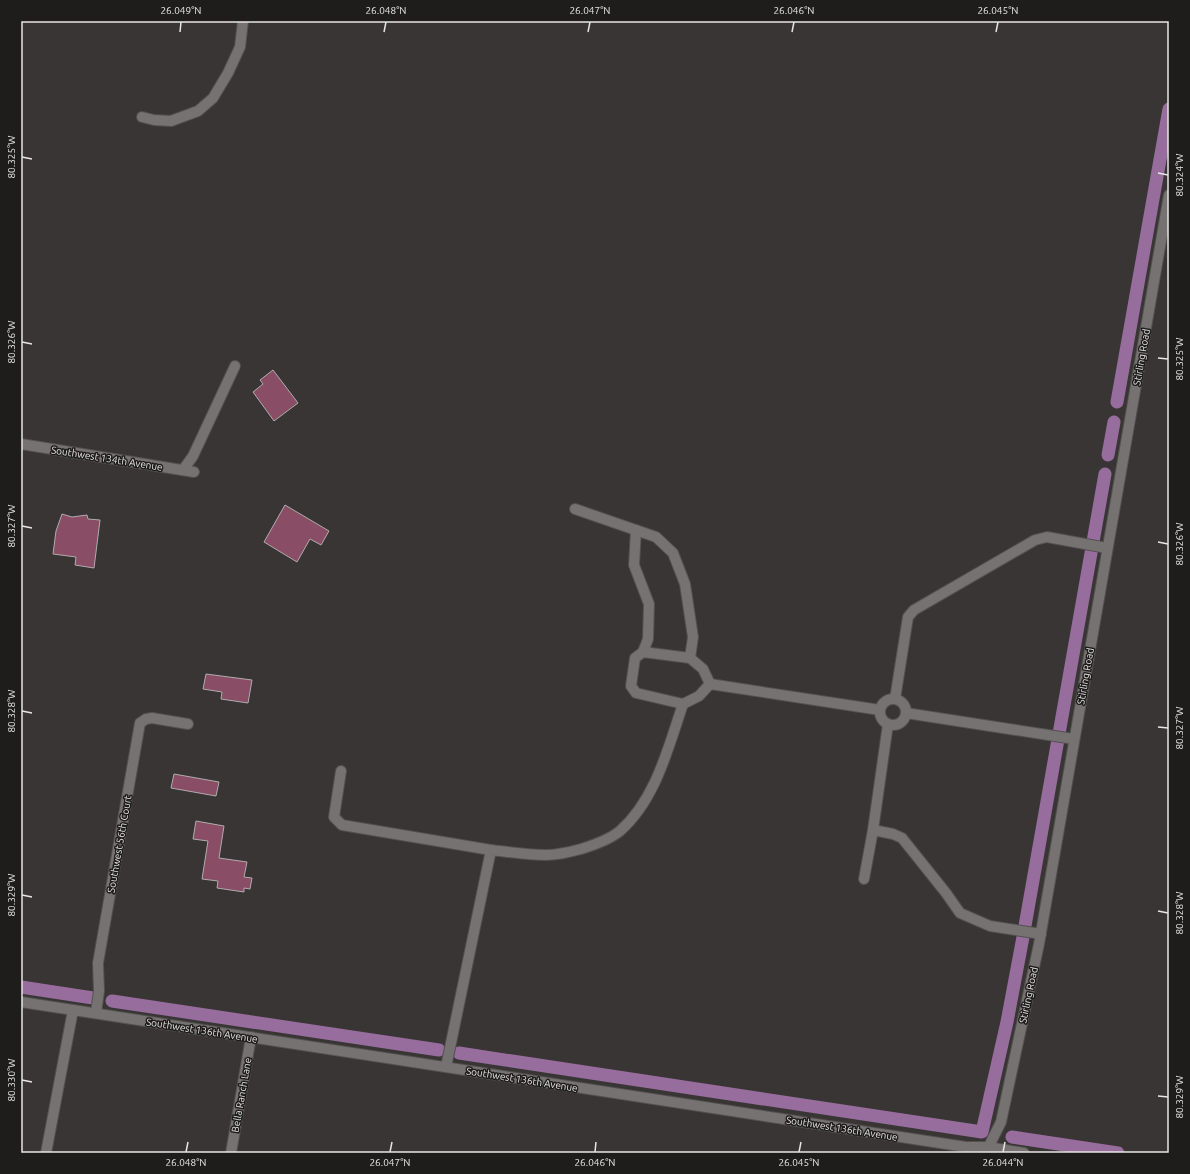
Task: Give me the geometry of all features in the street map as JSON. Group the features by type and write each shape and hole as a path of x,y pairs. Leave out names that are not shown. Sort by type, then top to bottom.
{"street":[{"path":"142,117 154,120 171,121 198,111 213,98 228,73 240,47 243,21"},
{"name":"Stirling Road","path":"987,1150 1001,1122 1041,934 1169,195"},
{"path":"183,470 193,456 235,366"},
{"name":"Southwest 134th Avenue","path":"21,444 194,472"},
{"path":"575,509 656,537 673,553 685,584 693,637 690,658"},
{"path":"636,530 634,565 649,604 648,639 643,652 635,658 631,686 636,693 683,704 699,696 710,684"},
{"path":"895,699 908,617 914,610 1036,540 1047,537 1107,548"},
{"path":"643,652 690,658 704,668 710,684"},
{"path":"710,684 880,710"},
{"path":"895,699 903,703 906,713 904,719 897,725 888,724 882,718 880,710 881,706 887,700 895,699"},
{"path":"341,771 334,817 342,825 491,850 546,855 567,853 597,844 619,832 637,812 651,790 683,704"},
{"path":"906,713 1074,739"},
{"name":"Southwest 56th Court","path":"96,1013 99,991 98,963 140,723 146,719 152,718 188,724"},
{"path":"864,879 873,830 888,724"},
{"path":"873,830 893,834 902,838 960,913 990,926 1041,934"},
{"path":"446,1067 491,850"},
{"name":"Southwest 136th Avenue","path":"21,1002 966,1147 1024,1153"},
{"path":"46,1153 73,1010"},
{"name":"Bella Ranch Lane","path":"231,1153 251,1037"}],"building":[{"path":"273,370 298,403 274,421 253,392 263,384 260,380"},
{"path":"285,505 329,531 321,545 310,539 297,562 264,542"},
{"path":"62,514 72,517 87,515 88,519 100,520 94,568 75,565 76,557 53,554 56,531"},
{"path":"206,674 252,680 248,703 221,699 222,692 203,689"},
{"path":"174,774 219,782 216,796 171,788"},
{"path":"196,821 224,826 219,858 247,862 244,877 252,878 250,889 244,888 244,892 217,888 218,881 202,879 208,841 193,839"}],"waterway":[{"path":"1117,402 1169,109"},
{"path":"1108,455 1114,422"},
{"path":"459,1053 982,1132 1007,1022 1023,937 1105,474"},
{"path":"21,987 93,998"},
{"path":"112,1001 439,1050"},
{"path":"1012,1137 1118,1153"}]}
